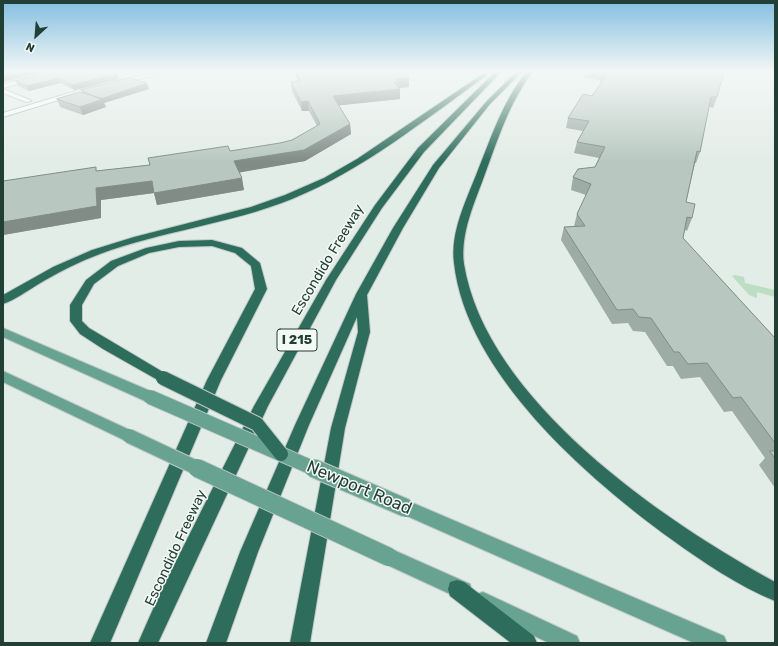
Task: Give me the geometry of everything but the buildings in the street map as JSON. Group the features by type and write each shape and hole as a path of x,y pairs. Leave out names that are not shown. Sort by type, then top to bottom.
{"highway":[{"path":"3,300 57,269 96,252 138,239 254,209 288,197 327,180 360,161 446,101"},
{"name":"Escondido Freeway","path":"148,643 260,406 331,280 378,207 416,156 468,101"},
{"name":"I 215","path":"216,643 249,552 302,425 362,294 398,228 436,166 490,101"},
{"path":"510,101 500,122 461,229 459,263 467,301 486,342 522,394 550,426 584,458 636,502 690,543 775,592"},
{"path":"100,643 214,380 261,289 261,278 258,269 244,254 225,246 206,243 182,243 154,248 130,256 106,269 90,281 82,292 75,308 75,321 78,326 95,339 163,378 257,424 281,454"},
{"path":"300,643 338,428 364,332 362,294"},
{"path":"457,589 527,643"}],"main road":[{"path":"10,101 17,104"},
{"path":"22,101 27,104"},
{"path":"3,113 36,101"},
{"path":"3,108 17,104 27,104"},
{"name":"Newport Road","path":"3,332 717,643"},
{"path":"3,376 570,643"}],"green space":[{"path":"735,275 744,277 745,283 775,290 775,297 757,292 757,298 749,295 732,276"}]}
